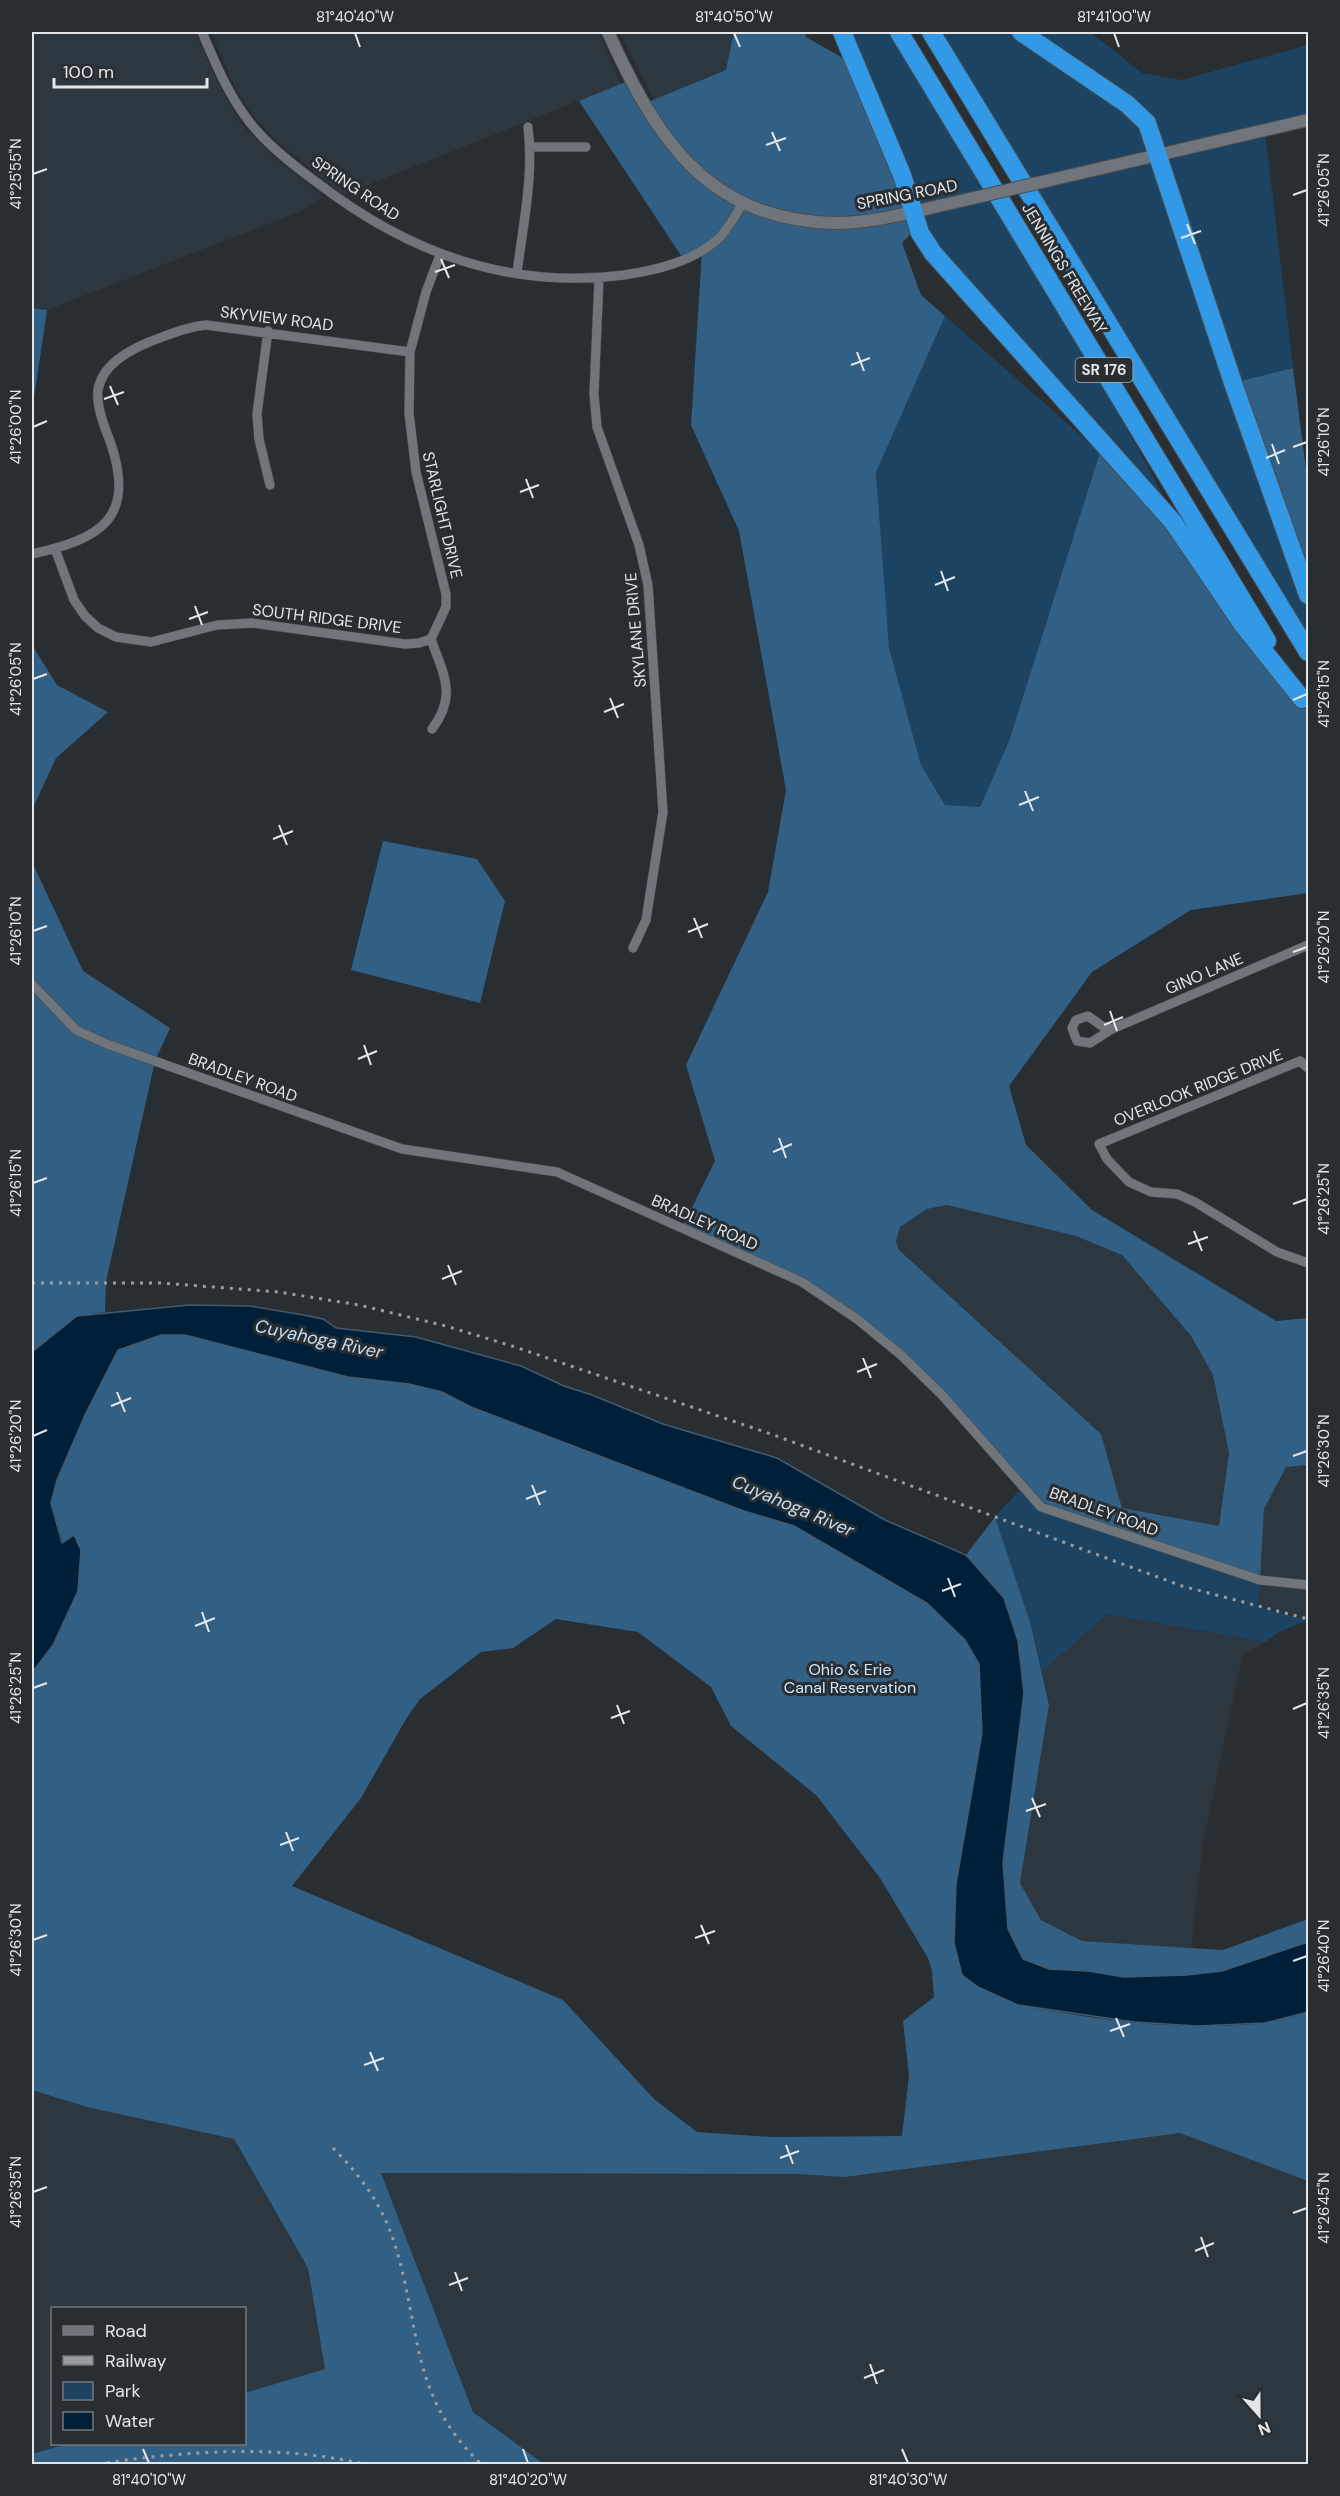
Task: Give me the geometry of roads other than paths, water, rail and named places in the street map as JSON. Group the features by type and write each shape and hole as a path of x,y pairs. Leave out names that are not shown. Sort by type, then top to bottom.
{"highway":[{"path":"842,32 902,175 920,233 933,253 1173,522 1243,625 1305,705"},
{"name":"JENNINGS FREEWAY","path":"899,32 1305,705"},
{"name":"JENNINGS FREEWAY","path":"932,32 1308,652"},
{"path":"1021,32 1126,104 1147,123 1233,383 1308,596"}],"street":[{"name":"SPRING ROAD","path":"202,32 239,108 270,144 364,217 440,255 517,273 599,278 638,273 684,260 718,238 743,203 795,218 835,223 865,221 1072,176 1308,120"},
{"path":"608,32 638,97 671,145 706,179 743,203"},
{"path":"517,273 530,178 531,147 528,127"},
{"path":"531,147 586,147"},
{"name":"STARLIGHT DRIVE","path":"431,639 446,607 446,594 416,472 409,413 410,352 426,292 440,255"},
{"name":"SKYLANE DRIVE","path":"599,278 594,394 597,427 639,545 648,585 663,812 646,920 633,948"},
{"name":"SKYVIEW ROAD","path":"32,554 55,549 90,535 103,525 119,498 119,472 102,417 98,392 102,378 114,363 130,350 191,327 222,325 410,352"},
{"path":"268,331 257,414 270,485"},
{"name":"SOUTH RIDGE DRIVE","path":"55,549 74,600 85,616 98,628 116,637 151,642 217,626 252,623 405,644 431,639"},
{"path":"431,639 448,690 447,705 432,729"},
{"name":"GINO LANE","path":"1112,1029 1308,945"},
{"name":"BRADLEY ROAD","path":"32,984 76,1030 107,1044 402,1149 557,1172 802,1282 857,1319 901,1355 972,1427 1041,1507 1260,1580 1308,1585"},
{"name":"OVERLOOK RIDGE DRIVE","path":"1308,1068 1300,1061 1098,1144 1107,1159 1129,1182 1151,1191 1177,1194 1195,1202 1277,1252 1308,1263"}],"water":[{"name":"Cuyahoga River","path":"189,1305 250,1306 298,1314 323,1319 336,1328 416,1337 521,1366 564,1386 663,1424 777,1458 885,1520 966,1555 1004,1598 1018,1641 1024,1693 1003,1863 1008,1929 1023,1959 1049,1969 1088,1971 1124,1977 1187,1975 1222,1971 1308,1942 1308,2012 1265,2023 1197,2026 1134,2022 1018,2005 978,1987 962,1975 954,1943 956,1884 982,1733 979,1664 965,1640 927,1603 794,1526 744,1511 471,1407 442,1392 409,1384 348,1377 185,1335 161,1335 118,1350 85,1415 57,1480 51,1503 62,1543 74,1535 81,1550 78,1591 53,1645 32,1673 32,1352 77,1316"}],"railway":[{"path":"32,1283 161,1283 279,1292 359,1305 446,1326 512,1346 771,1434 1182,1586 1308,1619"},
{"path":"333,2148 352,2168 382,2213 402,2270 428,2384 440,2411 457,2437 481,2464"},
{"path":"98,2464 197,2453 231,2452 298,2454 364,2464"}],"park label":[{"name":"Ohio & Erie Canal Reservation","path":"850,1678"}]}
